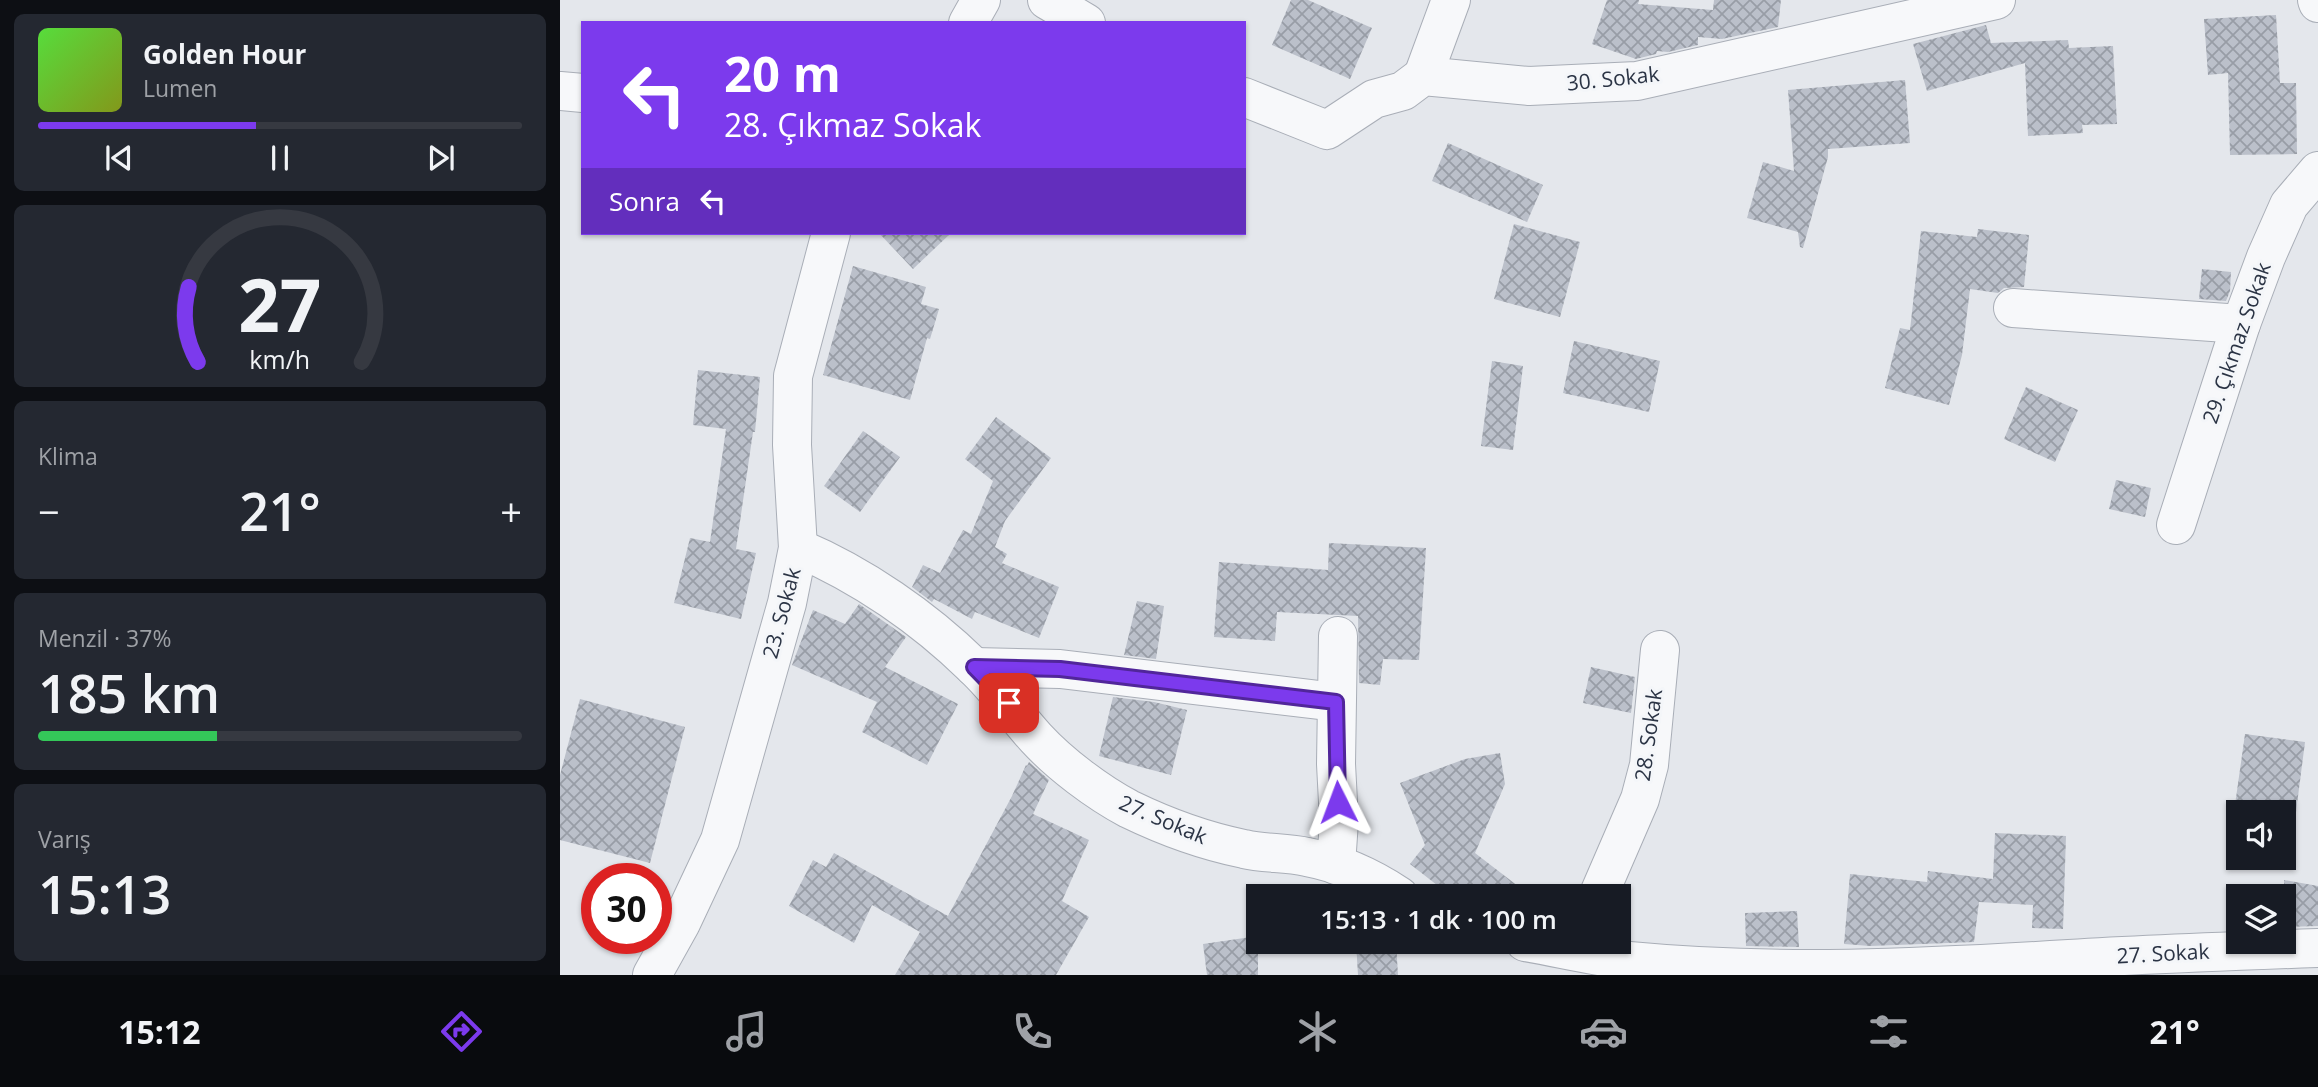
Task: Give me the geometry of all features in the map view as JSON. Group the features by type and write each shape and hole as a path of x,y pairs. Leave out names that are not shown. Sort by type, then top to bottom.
{"street":[{"path":"969,21 981,0"},
{"path":"1047,0 1083,21"},
{"path":"1246,98 1327,130 1374,99 1403,91 1423,76 1451,0"},
{"name":"30. Sokak","path":"1423,76 1529,86 1637,81 1996,0"},
{"path":"560,91 581,93"},
{"name":"29. Çıkmaz Sokak","path":"2176,525 2241,324 2289,205 2318,170"},
{"name":"23. Sokak","path":"652,975 681,923 720,840 787,603 798,548 792,445 793,376 830,235"},
{"path":"2013,308 2241,324"},
{"name":"27. Sokak","path":"798,548 826,560 922,619 1009,703 1037,739 1099,791 1130,809 1184,831 1235,847 1305,856 1336,865 1379,884"},
{"path":"1336,865 1339,821 1336,702 1338,636"},
{"name":"28. Sokak","path":"1603,884 1640,799 1649,765 1660,650"},
{"path":"974,667 1060,669 1336,702"},
{"name":"27. Sokak","path":"1596,954 1630,968 1785,970 1945,968 2165,953 2318,948"}],"building":[{"path":"1291,0 1308,0 1372,28 1350,79 1272,45"},
{"path":"1607,0 1639,0 1638,4 1713,10 1714,0 1781,0 1778,27 1722,39 1698,37 1698,45 1668,52 1657,51 1656,54 1636,59 1592,44"},
{"path":"2276,15 2280,83 2296,83 2297,154 2230,155 2228,73 2208,75 2204,19"},
{"path":"1986,25 1991,43 2068,40 2069,48 2113,46 2117,124 2082,125 2083,133 2028,136 2025,63 1927,91 1913,44"},
{"path":"1905,80 1910,143 1828,149 1803,248 1800,247 1798,232 1747,218 1763,162 1794,171 1788,90"},
{"path":"1448,143 1543,185 1527,222 1432,181"},
{"path":"1514,224 1580,242 1560,317 1494,299"},
{"path":"1978,229 2029,235 2024,287 2004,288 1998,293 1970,289 1962,355 1949,405 1885,388 1900,328 1910,330 1921,231 1977,237"},
{"path":"881,235 949,235 913,269"},
{"path":"853,266 926,287 921,304 939,309 930,339 927,338 910,400 823,375"},
{"path":"2202,269 2231,272 2230,291 2226,301 2199,299"},
{"path":"1574,341 1660,361 1649,412 1563,393"},
{"path":"1492,361 1523,366 1513,450 1481,446"},
{"path":"698,370 760,377 755,432 736,549 756,553 741,619 674,603 690,538 710,542 726,429 693,425"},
{"path":"2026,387 2078,410 2055,462 2004,439"},
{"path":"996,417 1051,458 1005,521 995,547 1007,554 1002,563 1059,587 1039,638 975,612 972,619 934,599 932,602 912,587 923,565 940,573 963,530 971,534 993,481 965,459"},
{"path":"863,431 900,457 860,512 824,486"},
{"path":"2116,480 2151,488 2145,517 2109,509"},
{"path":"1329,543 1426,548 1419,660 1383,659 1380,685 1359,683 1358,616 1277,612 1275,641 1214,637 1219,562 1328,570"},
{"path":"1137,601 1164,606 1156,659 1124,655"},
{"path":"859,604 906,637 885,667 958,704 927,765 862,732 877,702 792,665 813,610 845,624"},
{"path":"1591,667 1635,677 1631,713 1583,703"},
{"path":"1113,697 1154,702 1187,710 1171,775 1099,756"},
{"path":"580,699 685,727 650,863 560,840 560,775"},
{"path":"2245,734 2305,742 2296,812 2296,800 2236,800"},
{"path":"1500,753 1505,784 1475,853 1515,884 1436,884 1410,864 1425,845 1400,783 1465,759"},
{"path":"1029,762 1049,780 1033,814 1089,840 1062,901 1089,917 1056,975 895,975 920,932 872,905 854,943 789,906 813,860 826,867 834,853 948,916"},
{"path":"1995,833 2066,836 2063,929 2032,928 2033,905 1979,902 1974,942 1870,946 1844,944 1850,874 1927,882 1928,871 1993,879"},
{"path":"2284,880 2318,886 2318,926 2296,927 2296,884 2284,884"},
{"path":"1797,911 1799,947 1746,946 1745,913"},
{"path":"1246,938 1246,954 1258,954 1258,975 1207,975 1203,944"},
{"path":"1357,954 1397,954 1398,975 1358,975"}],"route":[{"path":"1009,703 974,667 1060,669 1336,702 1338,802"}]}
